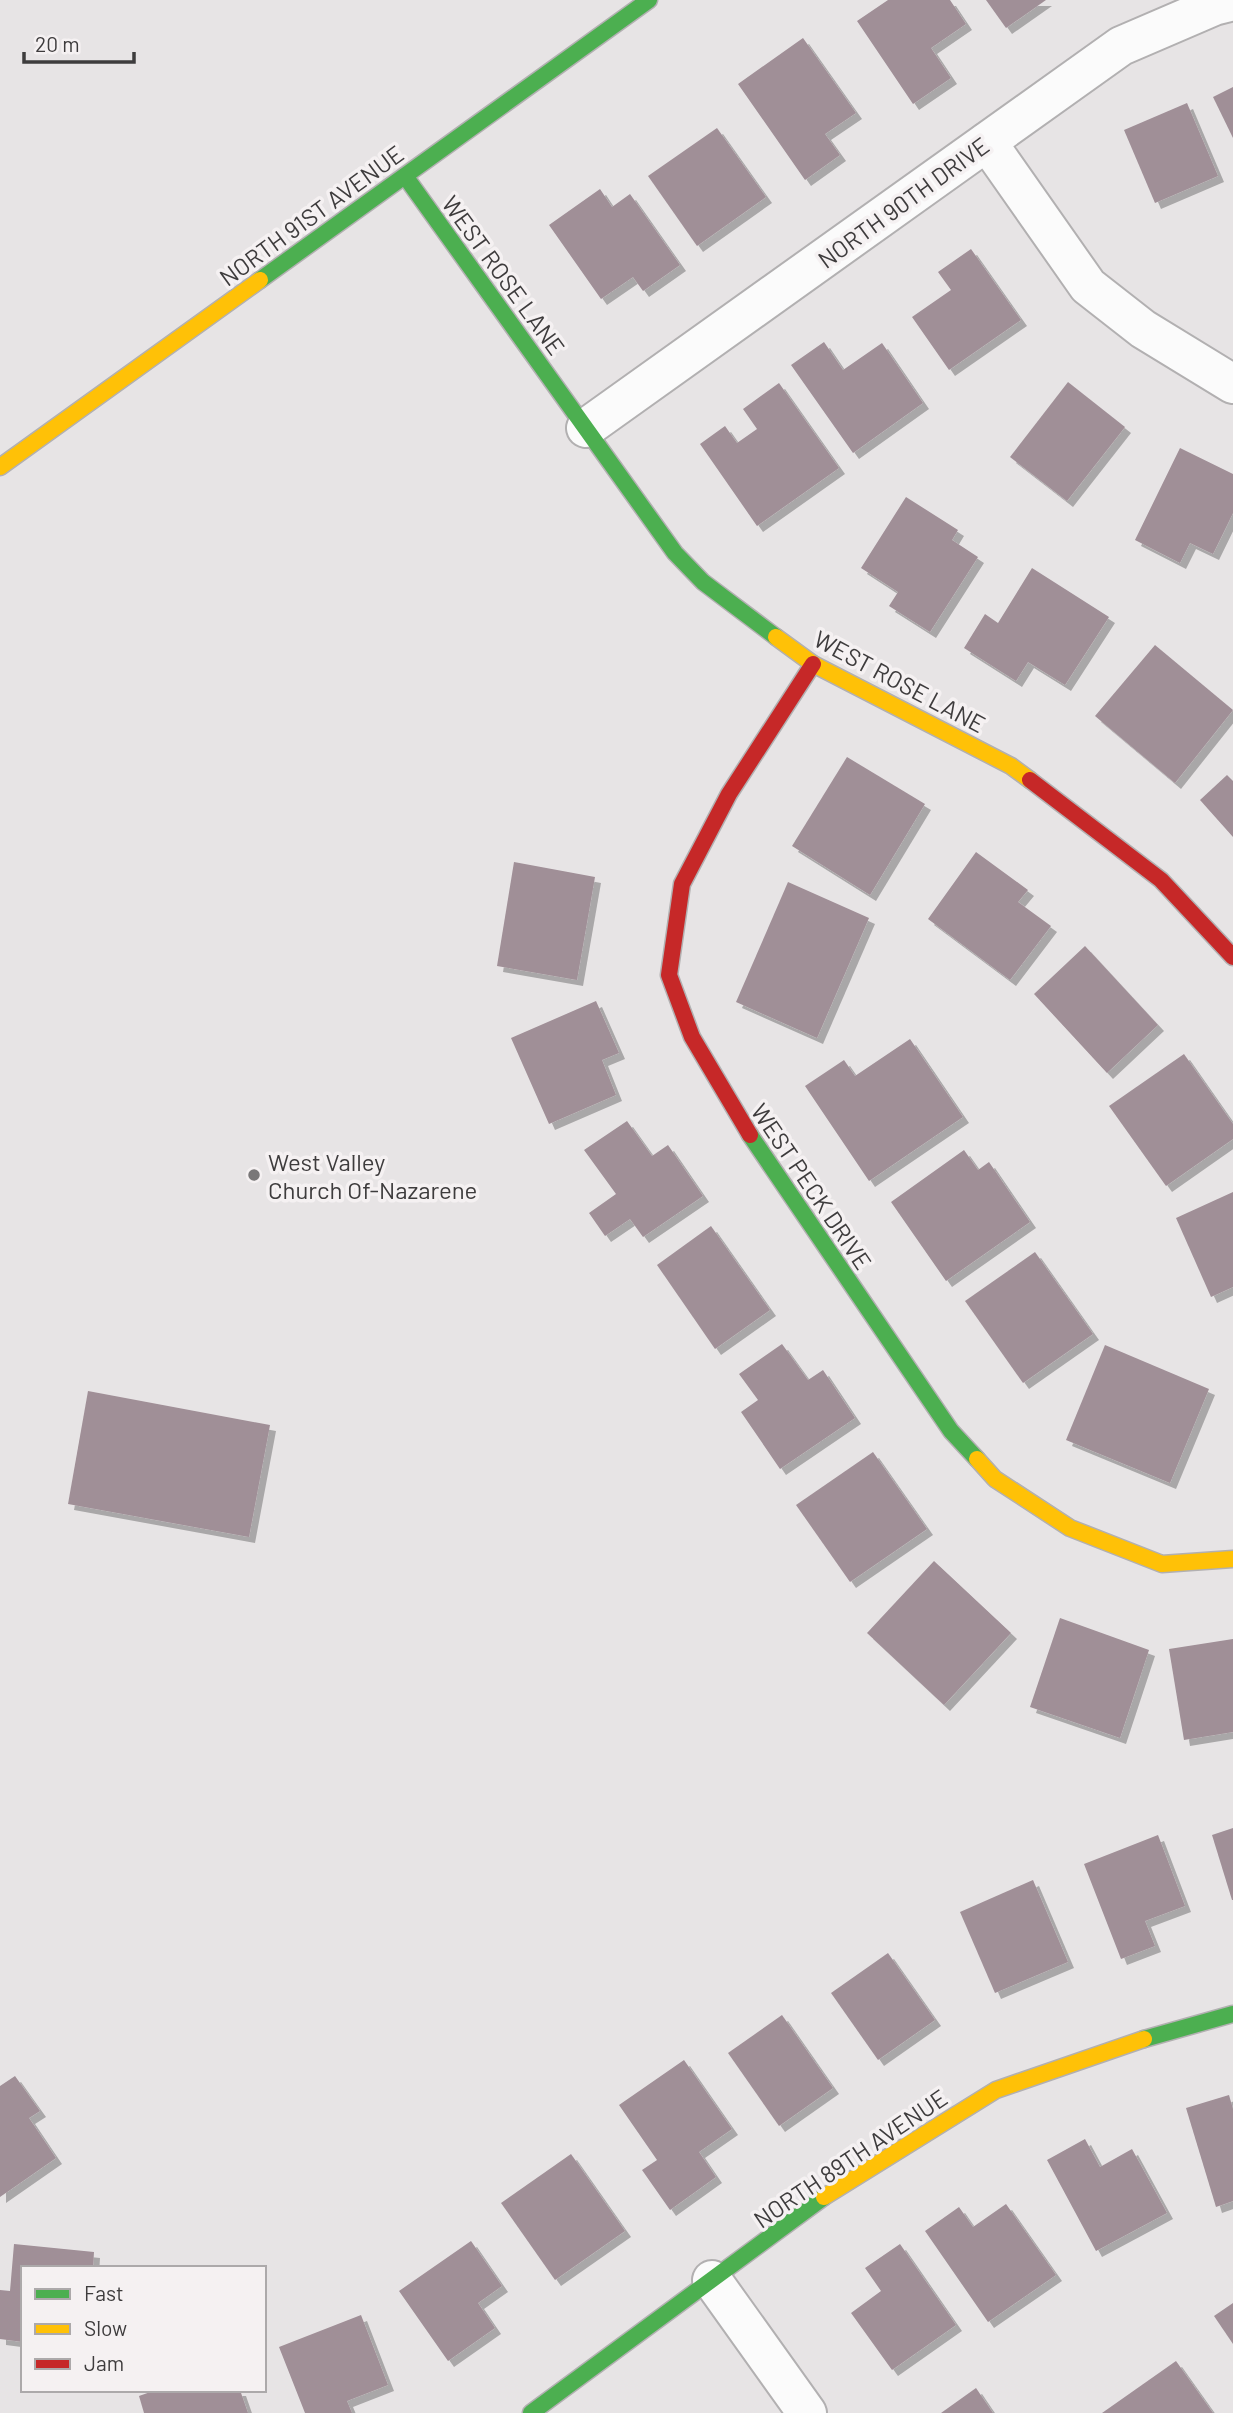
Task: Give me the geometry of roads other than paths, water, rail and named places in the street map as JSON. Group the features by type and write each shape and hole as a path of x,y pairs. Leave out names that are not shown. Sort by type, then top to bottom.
{"street":[{"name":"NORTH 91ST AVENUE","path":"0,467 649,0"},
{"name":"NORTH 90TH DRIVE","path":"586,428 1121,46 1203,10 1233,1"},
{"path":"987,142 1088,286 1143,329 1233,384"},
{"name":"WEST ROSE LANE","path":"405,176 675,553 703,582 813,664 1011,766 1161,880 1233,957"},
{"name":"WEST PECK DRIVE","path":"813,664 729,794 682,884 669,975 692,1037 730,1105 951,1431 995,1479 1070,1528 1162,1564 1233,1559"},
{"name":"NORTH 89TH AVENUE","path":"531,2413 839,2186 996,2090 1178,2027 1233,2014"},
{"path":"712,2280 807,2413"}],"place":[{"name":"West Valley Church Of-Nazarene","path":"254,1175"}]}
